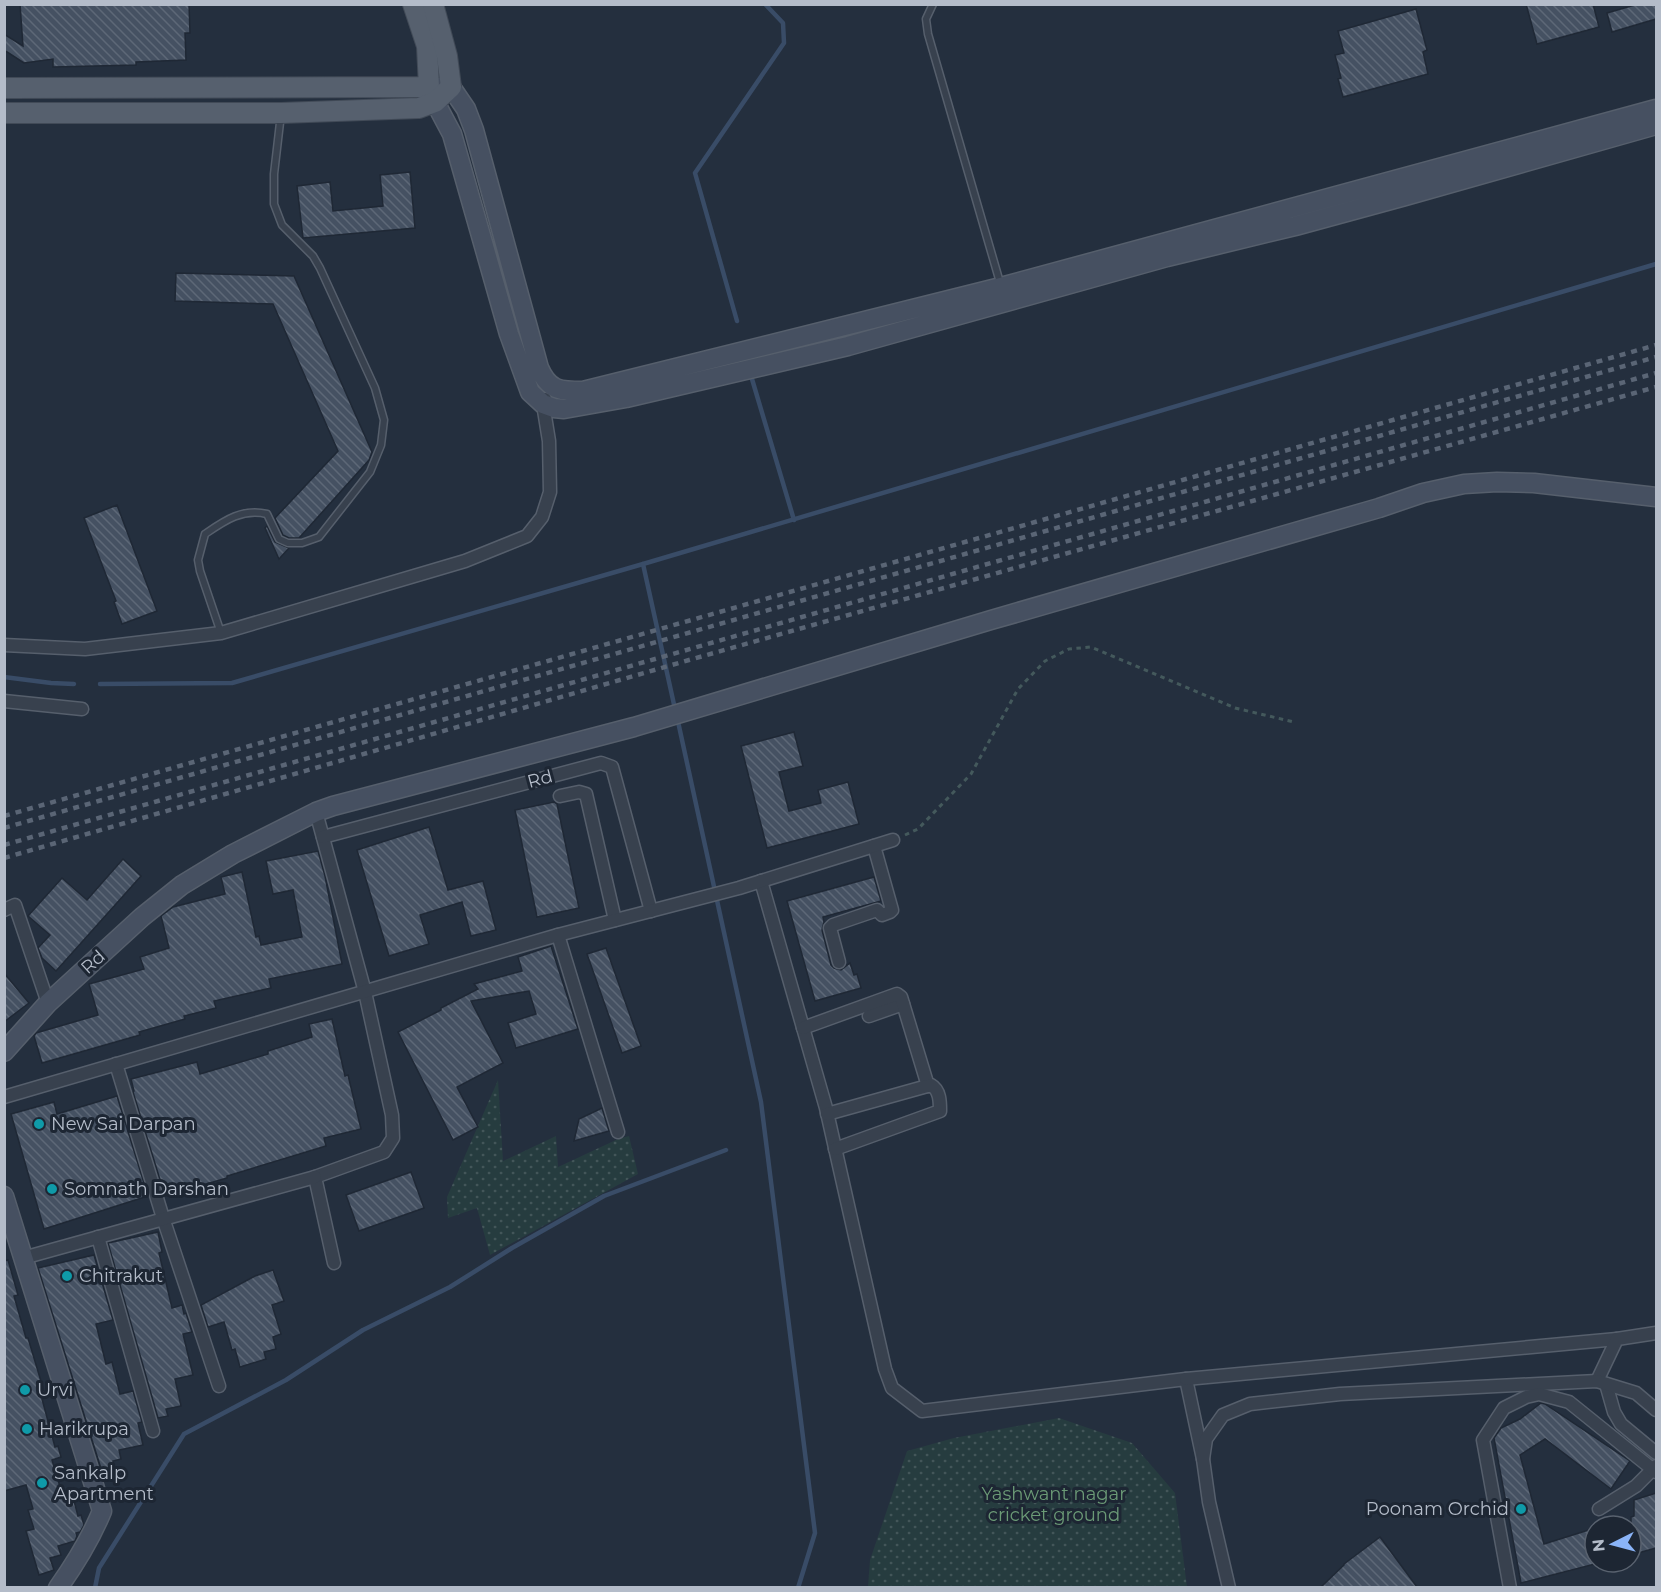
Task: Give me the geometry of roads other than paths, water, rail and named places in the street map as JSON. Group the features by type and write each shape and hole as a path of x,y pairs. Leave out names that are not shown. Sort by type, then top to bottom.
{"main road":[{"path":"413,4 427,46 432,95"},
{"path":"4,88 432,95 452,87 447,56 433,4"},
{"path":"4,113 281,113 419,108 432,95"}],"street":[{"path":"452,87 466,109 474,130 535,357 543,378 550,385 564,391 584,391 1001,287 1656,109"},
{"path":"432,95 452,134 512,343 530,392 543,404 564,409 626,398 848,346 1167,257 1394,199 1656,125"},
{"path":"4,645 85,650 221,633 465,561 526,536 542,517 550,492 549,441 543,404 550,385"},
{"name":"Rd","path":"4,1052 48,1003 142,916 182,885 232,854 316,812 333,806 634,727 1378,508 1422,493 1464,484 1497,482 1534,483 1656,497"},
{"path":"4,701 82,709"},
{"name":"Rd","path":"323,837 601,763 612,767 651,911"},
{"path":"560,796 579,792 586,794 615,920"},
{"path":"23,1258 315,1177 384,1152 393,1138 392,1115 365,992 316,812"},
{"path":"4,1097 558,935 739,888 893,840"},
{"path":"839,962 831,928 833,925 877,910 882,915 892,910 874,846"},
{"path":"761,881 827,1114 885,1369 892,1388 922,1411 1186,1379 1617,1339 1656,1333"},
{"path":"4,910 15,905 48,1003"},
{"path":"558,935 618,1132"},
{"path":"803,1028 897,994 901,997 928,1086"},
{"path":"869,1016 903,1004"},
{"path":"116,1064 163,1218 219,1386"},
{"path":"827,1114 928,1086 934,1086 937,1092 940,1111 835,1149"},
{"path":"315,1177 334,1263"},
{"path":"4,1196 102,1511 91,1535 58,1587"},
{"path":"98,1237 153,1431"},
{"path":"1617,1339 1602,1383 1617,1419 1656,1453"},
{"path":"1186,1379 1203,1459 1209,1502 1229,1587"},
{"path":"1203,1459 1206,1439 1222,1415 1250,1404 1340,1394 1602,1383 1636,1393 1656,1410"},
{"path":"1510,1587 1483,1440 1503,1408 1526,1397 1539,1394 1569,1402 1655,1470 1636,1486 1599,1509"}],"lane":[{"path":"933,4 926,19 928,34 1001,287"},
{"path":"221,633 198,560 205,534 229,518 257,512 267,514 279,539 288,543 302,543 319,537 370,472 381,445 384,420 375,387 320,268 312,256 282,225 274,204 274,174 281,113"}],"waterway":[{"path":"737,321 695,173 784,43 783,23 765,4"},
{"path":"675,709 643,564 1656,264"},
{"path":"752,379 794,520"},
{"path":"100,684 232,683 643,564"},
{"path":"4,677 74,684"},
{"path":"677,717 761,1102 815,1533 798,1588"},
{"path":"95,1588 99,1568 184,1434 286,1380 363,1330 450,1287 512,1248 604,1196 726,1150"}],"railway":[{"path":"4,816 1656,345"},
{"path":"4,828 1656,357"},
{"path":"4,845 1656,373"},
{"path":"4,858 689,660 1656,387"}],"place":[{"name":"New Sai Darpan","path":"39,1124"},
{"name":"Somnath Darshan","path":"52,1189"},
{"name":"Chitrakut","path":"67,1276"},
{"name":"Urvi","path":"25,1390"},
{"name":"Harikrupa","path":"27,1429"},
{"name":"Sankalp Apartment","path":"42,1483"},
{"name":"Poonam Orchid","path":"1521,1509"}],"park label":[{"name":"Yashwant nagar cricket ground","path":"1054,1504"}]}
